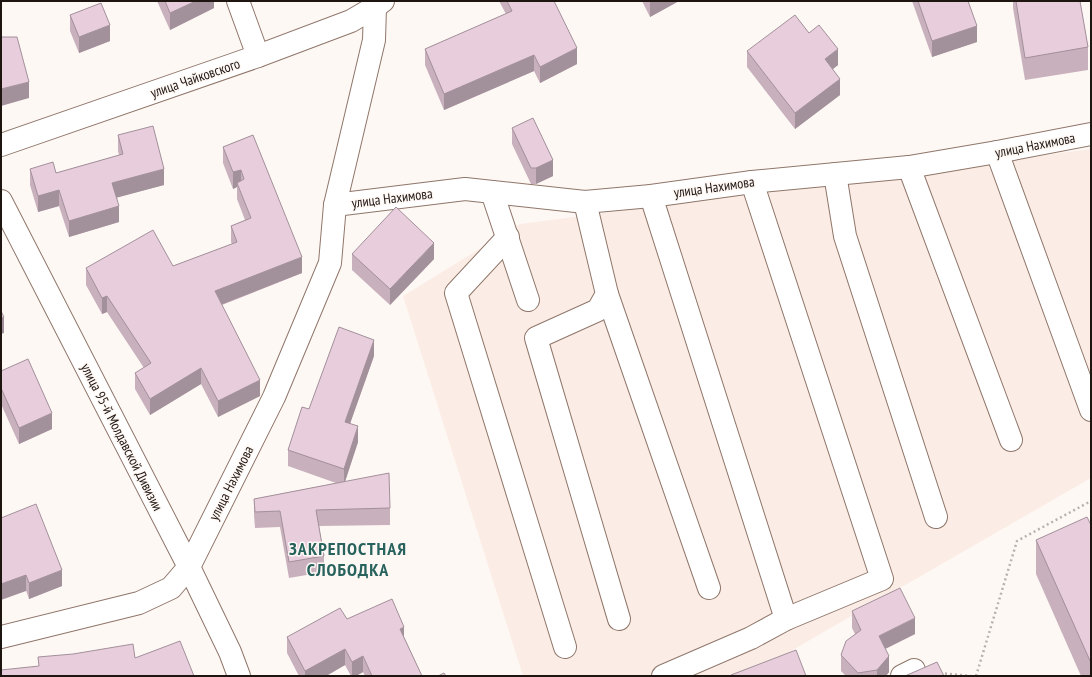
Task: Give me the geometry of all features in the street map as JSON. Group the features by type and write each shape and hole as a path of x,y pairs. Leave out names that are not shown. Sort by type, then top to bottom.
{"street":[{"path":"238,1 258,56"},
{"name":"улица Чайковского","path":"1,145 258,56 351,21 379,4"},
{"name":"улица Нахимова","path":"1,637 139,603 171,588 189,567 274,397 330,263 335,205 374,40 379,4"},
{"name":"улица Нахимова","path":"335,205 465,189 585,202 651,196 752,182 909,167 1091,134"},
{"path":"997,152 1091,410"},
{"path":"909,167 1012,440"},
{"path":"835,174 845,236 936,517"},
{"path":"663,676 751,638 786,619 882,579 752,182"},
{"path":"492,192 528,300"},
{"path":"651,196 786,619"},
{"name":"улица 95-й Молдавской Дивизии","path":"1,201 189,567 230,652 239,676"},
{"path":"585,202 607,294 709,588"},
{"path":"508,237 456,292 565,647"},
{"path":"607,294 598,310 536,338 619,619"}],"path":[{"path":"976,676 1017,541 1091,501"}],"shaded area":[{"path":"1091,149 1091,478 777,659 733,676 523,676 403,296 520,224"}],"building":[{"path":"165,1 196,1 170,13"},
{"path":"507,1 554,1 577,48 540,67 534,55 444,94 425,49 512,11"},
{"path":"918,1 968,1 977,26 932,41"},
{"path":"1016,1 1080,1 1088,47 1025,58"},
{"path":"101,3 110,25 79,37 70,15"},
{"path":"795,15 809,33 819,25 838,49 825,59 840,79 795,113 747,51"},
{"path":"1,37 17,37 29,82 1,89"},
{"path":"533,118 553,160 536,168 531,168 512,128"},
{"path":"153,126 164,169 112,183 119,206 69,221 59,190 38,196 30,169 53,162 56,173 123,154 118,135"},
{"path":"253,135 302,257 215,291 260,380 218,401 201,368 150,399 135,373 151,363 107,296 102,298 86,268 153,230 173,266 237,242 231,226 251,218 237,183 244,179 241,170 233,172 223,147"},
{"path":"396,207 434,243 390,289 352,254"},
{"path":"1,311 4,317 1,318"},
{"path":"339,327 374,340 345,422 358,426 344,469 288,450 302,407 309,409"},
{"path":"28,359 52,413 19,428 1,388 1,371"},
{"path":"389,473 390,508 316,510 324,556 289,562 280,511 255,512 254,499"},
{"path":"36,504 62,570 29,583 26,575 1,584 1,518"},
{"path":"1087,517 1091,525 1091,663 1036,540"},
{"path":"900,588 915,618 879,636 889,656 877,670 858,673 841,655 846,641 861,630 852,611"},
{"path":"392,599 404,627 400,629 422,676 372,676 363,656 352,662 345,649 305,671 287,637 340,608 347,619"},
{"path":"180,641 194,676 1,676 1,670 39,666 38,657 73,654 133,644 135,658"},
{"path":"796,650 806,676 731,676 731,675"},
{"path":"937,662 944,676 905,676"},
{"path":"444,673 446,676 438,676"}],"district":[{"name":"ЗАКРЕПОСТНАЯ СЛОБОДКА","path":"348,558"}]}
